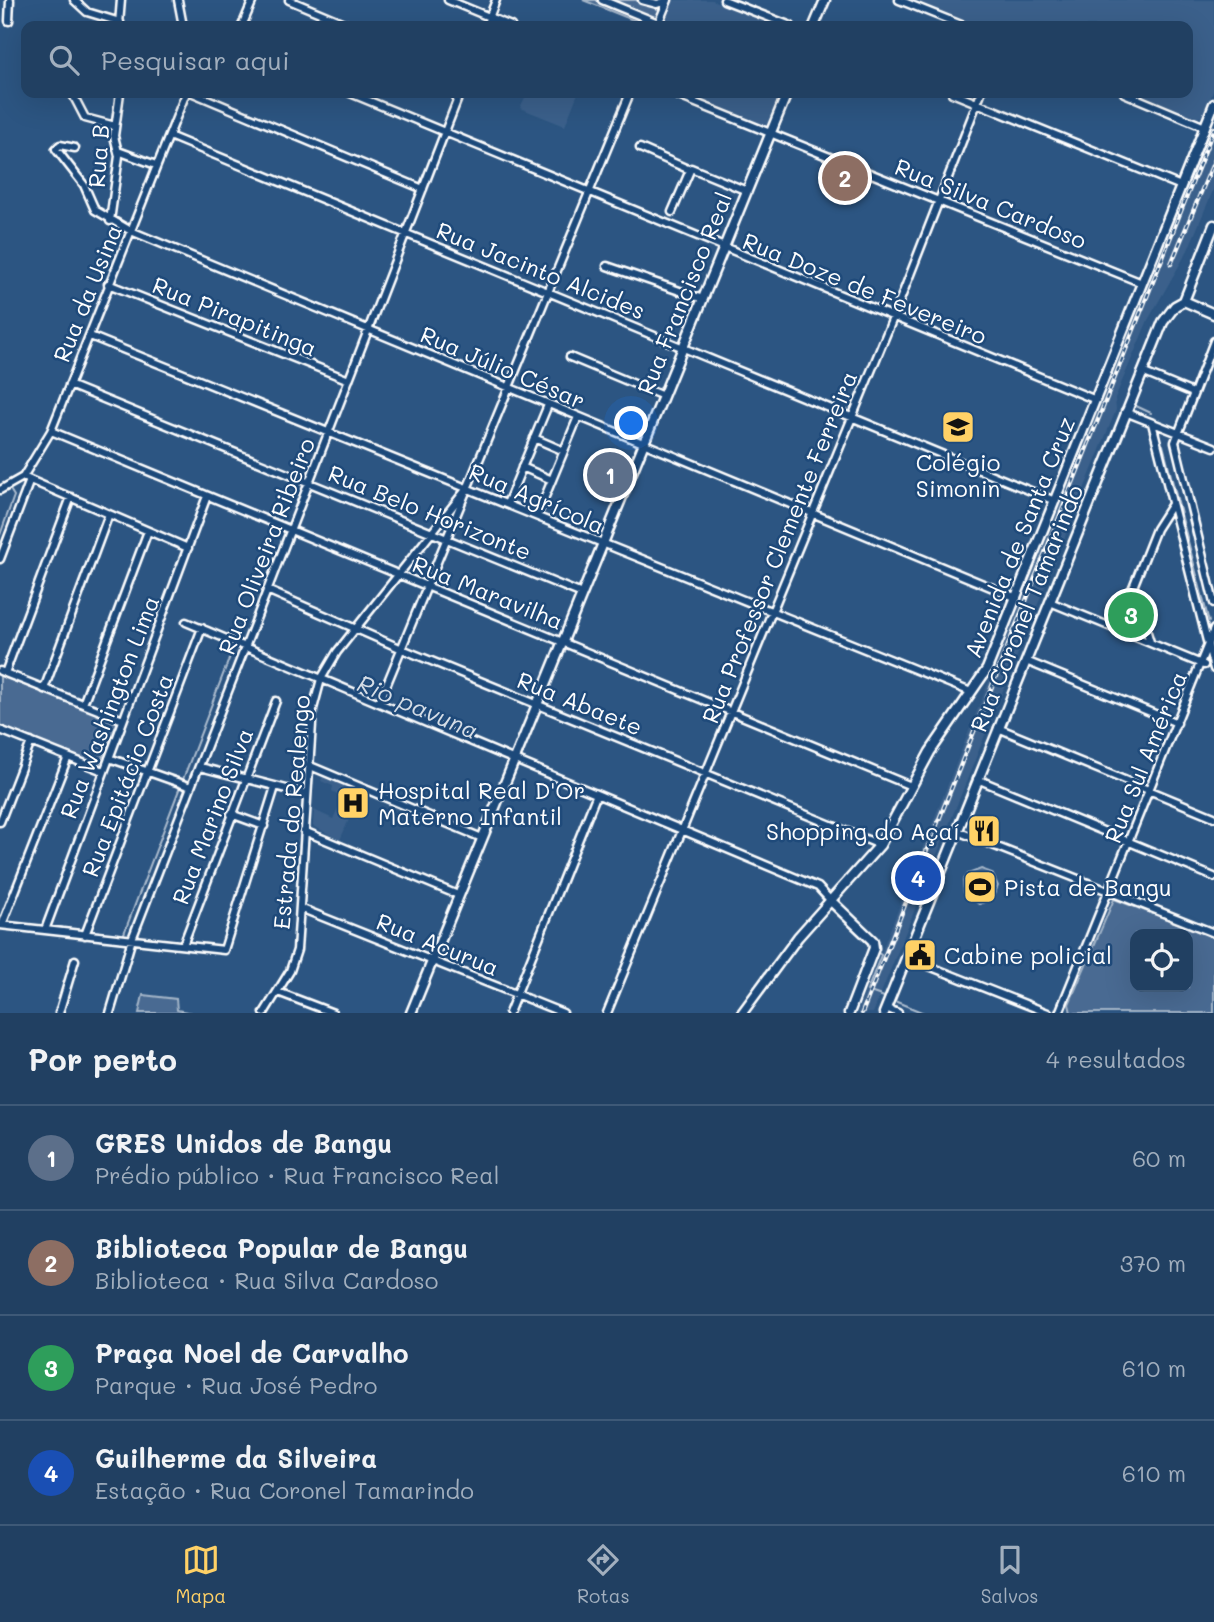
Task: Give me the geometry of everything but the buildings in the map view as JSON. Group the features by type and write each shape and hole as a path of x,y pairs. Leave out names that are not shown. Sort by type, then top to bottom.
{"main road":[{"path":"816,21 825,0"},
{"name":"Rua Francisco Real","path":"411,1013 785,98"},
{"name":"Avenida de Santa Cruz","path":"742,1013 780,958 880,845 939,737 987,669 1214,104"},
{"name":"Rua Coronel Tamarindo","path":"885,1011 1125,412 1163,322 1174,306 1184,301 1214,225"},
{"path":"1184,301 1214,314"},
{"path":"830,900 873,941 874,948 849,1013"}],"street":[{"path":"9,21 10,0"},
{"path":"74,0 87,12 111,21"},
{"path":"119,21 121,0"},
{"path":"178,0 182,21"},
{"path":"244,21 253,0"},
{"path":"289,0 339,21"},
{"path":"448,0 499,21"},
{"path":"488,21 496,0"},
{"path":"602,0 649,21"},
{"path":"642,0 657,4 668,0"},
{"path":"660,21 668,0"},
{"path":"724,0 778,21"},
{"path":"899,0 952,21"},
{"path":"75,98 85,118 115,126"},
{"name":"Rua B","path":"110,221 118,151 115,126 119,98"},
{"name":"Rua da Usina","path":"0,490 23,477 51,431 184,98"},
{"path":"205,98 423,189"},
{"name":"Rua Doze de Fevereiro","path":"361,98 892,319 1096,400"},
{"name":"Rua Oliveira Ribeiro","path":"110,1013 132,939 458,98"},
{"path":"379,703 628,98"},
{"name":"Rua Silva Cardoso","path":"683,98 1142,283"},
{"path":"964,98 1181,186"},
{"name":"Rua Professor Clemente Ferreira","path":"607,1013 810,513 892,319 980,98"},
{"path":"1136,98 1205,127"},
{"name":"Rua Jacinto Alcides","path":"169,136 1055,501"},
{"path":"75,148 60,145 56,149 84,185 95,210 110,221"},
{"path":"640,148 747,191"},
{"path":"118,151 156,165"},
{"path":"672,212 690,170"},
{"name":"Rua Júlio César","path":"110,221 1017,598"},
{"path":"607,266 703,299"},
{"name":"Rua Pirapitinga","path":"108,284 349,380"},
{"name":"Rua Agrícola","path":"90,335 971,692"},
{"path":"1214,341 1177,433 1176,452 1214,603"},
{"path":"570,357 663,396"},
{"path":"1142,372 1193,393"},
{"name":"Rua Belo Horizonte","path":"69,385 582,594"},
{"path":"507,504 548,405"},
{"path":"1125,412 1214,447"},
{"path":"537,516 578,417"},
{"path":"1152,423 1214,669"},
{"name":"Rua Maravilha","path":"51,431 911,786"},
{"path":"534,438 564,451"},
{"path":"522,467 552,480"},
{"path":"23,477 188,548"},
{"path":"0,559 30,480"},
{"name":"Estrada do Realengo","path":"264,1013 294,960 313,709 321,678 397,574 468,488"},
{"name":"Rua Washington Lima","path":"45,930 207,496"},
{"path":"71,497 3,672 123,720"},
{"path":"1113,627 1133,587 1156,529 1172,505"},
{"path":"44,690 109,514"},
{"path":"83,705 148,531"},
{"path":"1133,587 1150,642"},
{"name":"Rua Abaete","path":"267,590 402,649 880,845"},
{"path":"1050,602 1214,669"},
{"path":"186,622 596,797 818,887 830,900"},
{"name":"Rua Epitácio Costa","path":"85,935 202,628"},
{"name":"Rua Sul América","path":"1059,1013 1214,629"},
{"path":"1026,661 1177,723"},
{"name":"Rua Marino Silva","path":"183,944 244,778 276,701"},
{"path":"998,728 1214,817"},
{"path":"0,730 103,771"},
{"path":"0,822 31,743"},
{"path":"68,757 1,925 183,944 220,951 226,948 275,787"},
{"path":"109,758 191,787"},
{"path":"308,765 482,838"},
{"path":"200,767 306,794"},
{"path":"977,779 1214,877"},
{"path":"509,1013 596,797"},
{"path":"231,814 264,826"},
{"path":"304,831 458,895"},
{"path":"957,831 1214,933"},
{"name":"Rua Acurua","path":"300,908 563,1013"},
{"path":"906,957 1048,1013"},
{"path":"59,1013 75,960"},
{"path":"278,992 333,1013"},
{"path":"885,1011 898,1013"}],"shaded area":[{"path":"583,0 668,0 659,21 636,21"},
{"path":"674,0 712,0 763,21 665,21"},
{"path":"906,0 1214,0 1214,89 1204,115 1196,119 1145,98 1193,98 1193,21 958,21"},
{"path":"525,98 576,98 565,126 520,108"},
{"path":"692,98 781,98 771,120 764,127"},
{"path":"1214,115 1214,188 1188,250 1148,320 1115,398 1116,410 873,1013 857,1013"},
{"path":"0,676 118,721 99,766 0,728"},
{"name":"Hospital Real D'Or Materno Infantil","path":"323,776 369,795 358,821 350,817 340,840 313,826 314,810 333,819 343,797 332,791 333,786 321,781"},
{"name":"Pista de Bangu","path":"981,869 992,873 998,886 992,899 979,904 964,893 963,881 968,874"},
{"path":"1114,899 1193,929 1130,929 1130,992 1193,992 1193,929 1214,937 1214,1013 1071,1013 1069,1004"},
{"path":"143,995 176,999 177,1010 192,1013 139,1013"}],"waterway":[{"path":"1134,405 1151,413"},
{"path":"1163,445 1209,622"},
{"name":"Rio pavuna","path":"0,535 14,496 9,488"},
{"name":"Rio pavuna","path":"123,936 234,646 317,680"},
{"name":"Rio pavuna","path":"578,789 679,832"},
{"name":"Rio pavuna","path":"813,888 825,902"},
{"name":"Rio pavuna","path":"829,907 870,946"},
{"name":"Rio pavuna","path":"877,952 881,955 867,991 887,998"},
{"name":"Rio pavuna","path":"892,1000 924,1013"}],"railway":[{"path":"862,1013 1214,128"},
{"path":"1171,264 1214,161"}],"place":[{"name":"Biblioteca Popular de Bangu","path":"845,178"},
{"name":"Colégio Simonin","path":"958,427"},
{"name":"GRES Unidos de Bangu","path":"610,475"},
{"name":"Praça Noel de Carvalho","path":"1131,615"},
{"name":"Hospital Real D'Or Materno Infantil","path":"353,803"},
{"name":"Shopping do Açaí","path":"984,831"},
{"name":"Guilherme da Silveira","path":"918,878"},
{"name":"Pista de Bangu","path":"980,887"},
{"name":"Cabine policial","path":"920,955"}]}
